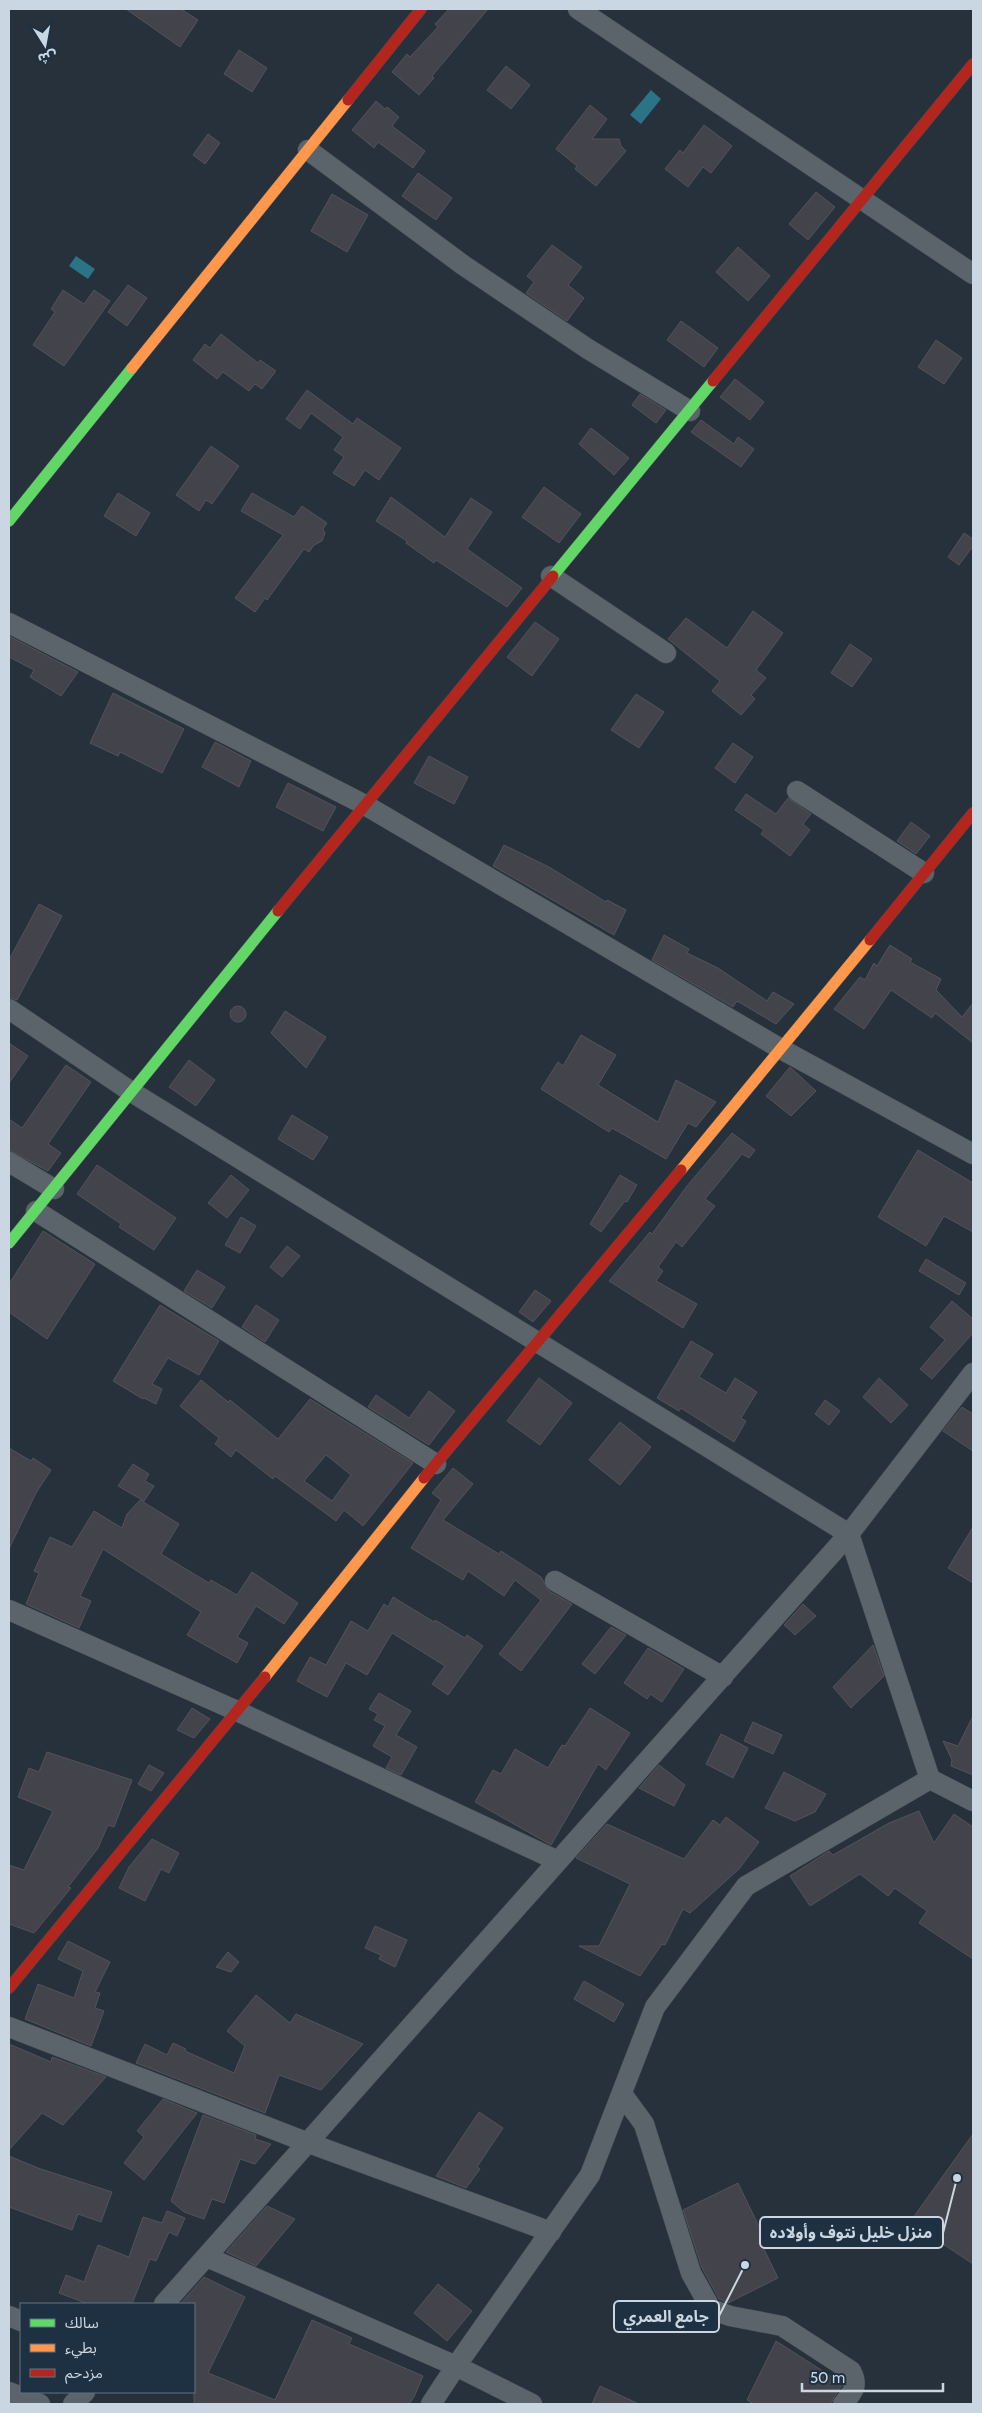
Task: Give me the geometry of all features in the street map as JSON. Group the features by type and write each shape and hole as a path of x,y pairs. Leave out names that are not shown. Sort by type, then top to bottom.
{"street":[{"path":"9,520 421,9"},
{"path":"578,9 973,274"},
{"path":"9,1243 54,1189 130,1091 551,576 690,411 973,64"},
{"path":"308,150 464,265 588,349 690,411"},
{"path":"551,576 666,653"},
{"path":"9,624 365,805 781,1049 973,1154"},
{"path":"797,791 924,873"},
{"path":"9,1988 237,1711 436,1464 781,1049 973,813"},
{"path":"9,1010 130,1091 849,1534 930,1779 973,1801"},
{"path":"9,1162 54,1189"},
{"path":"36,1211 436,1464"},
{"path":"165,2303 306,2142 849,1534 973,1373"},
{"path":"555,1581 722,1677"},
{"path":"9,1610 237,1711 558,1861"},
{"path":"431,2404 590,2176 655,2007 746,1886 930,1779"},
{"path":"9,2027 306,2142 551,2232"},
{"path":"622,2094 644,2124 691,2273 711,2309 730,2316 782,2326 851,2371 856,2380 855,2389 843,2404"},
{"path":"207,2256 456,2366 532,2404"},
{"path":"9,2392 40,2404"}],"water":[{"path":"651,90 661,99 641,124 630,115"},
{"path":"76,256 95,269 88,279 69,266"}],"building":[{"path":"126,9 181,9 198,20 180,47"},
{"path":"449,9 488,9 432,76 434,78 419,95 392,72 407,54 410,57 438,27 435,24"},
{"path":"239,50 267,68 252,92 224,74"},
{"path":"506,66 530,85 511,109 487,90"},
{"path":"376,101 399,117 392,126 425,151 413,168 378,142 374,148 352,130"},
{"path":"590,105 607,119 592,139 619,139 621,146 626,151 596,186 575,169 577,166 556,149"},
{"path":"704,125 732,146 711,173 703,167 688,187 665,169 680,150 683,153"},
{"path":"208,134 220,143 205,164 193,155"},
{"path":"418,173 452,198 436,220 402,196"},
{"path":"816,192 835,207 808,240 789,224"},
{"path":"332,194 368,215 347,252 311,231"},
{"path":"552,245 582,267 568,285 584,298 567,321 526,293 534,282 527,276"},
{"path":"738,247 770,276 748,301 716,272"},
{"path":"128,285 147,298 127,326 108,312"},
{"path":"63,290 84,304 94,290 110,301 64,366 33,345 55,312 51,309"},
{"path":"681,321 718,348 704,367 667,340"},
{"path":"221,334 258,363 260,360 276,371 262,389 255,384 249,391 223,372 217,379 193,360 205,344 210,348"},
{"path":"936,340 962,358 944,384 918,367"},
{"path":"735,379 764,402 750,420 720,397"},
{"path":"307,390 353,424 357,418 401,448 379,480 365,470 354,486 333,473 344,457 334,450 343,437 311,413 300,429 286,419"},
{"path":"640,394 666,410 656,423 632,405"},
{"path":"701,420 734,444 738,437 754,449 741,467 691,432"},
{"path":"591,428 629,458 614,475 579,444"},
{"path":"211,446 239,466 212,504 206,500 199,511 176,495"},
{"path":"544,487 581,514 559,543 522,517"},
{"path":"118,493 150,513 136,536 104,516"},
{"path":"252,493 294,517 302,506 327,523 323,529 325,533 322,541 314,545 309,552 304,549 267,600 265,598 255,612 235,598 283,535 241,511"},
{"path":"391,497 445,537 471,498 492,512 467,549 522,588 507,607 436,560 434,563 406,543 407,541 376,521"},
{"path":"964,533 973,539 973,546 959,565 948,557"},
{"path":"753,611 783,633 756,670 766,678 751,695 755,699 741,715 712,691 720,681 668,639 686,618 727,648"},
{"path":"535,622 559,639 532,676 507,657"},
{"path":"9,636 78,672 61,696 30,677 34,670 9,657"},
{"path":"850,644 872,659 852,687 831,673"},
{"path":"113,693 184,729 162,773 120,752 118,756 90,743"},
{"path":"636,694 664,712 639,748 611,730"},
{"path":"215,742 251,761 239,787 202,767"},
{"path":"733,743 753,757 735,783 715,768"},
{"path":"429,756 468,777 454,804 414,783"},
{"path":"288,783 336,807 323,831 276,807"},
{"path":"746,794 776,814 788,798 811,814 803,824 810,830 790,856 761,834 764,830 735,810"},
{"path":"911,822 930,836 916,854 897,841"},
{"path":"504,845 549,867 606,902 607,900 626,910 614,935 493,866"},
{"path":"39,904 62,916 17,1000 9,997 9,960"},
{"path":"664,935 689,949 687,953 718,968 767,1001 773,992 794,1004 776,1024 737,1001 733,1007 652,960"},
{"path":"890,945 912,959 910,962 941,979 936,990 962,1017 973,1003 973,1043 935,1013 932,1018 891,990 864,1029 834,1009 860,977 865,980 874,963 877,966"},
{"path":"238,1006 246,1014 238,1022 230,1014"},
{"path":"285,1011 326,1037 306,1068 271,1033"},
{"path":"581,1035 616,1055 598,1085 658,1122 676,1080 716,1102 696,1127 688,1123 666,1159 612,1128 609,1132 541,1089 558,1062 563,1066"},
{"path":"9,1043 28,1056 9,1083"},
{"path":"189,1060 215,1080 196,1106 169,1087"},
{"path":"66,1065 91,1082 48,1144 61,1153 48,1171 9,1150 9,1119 22,1128"},
{"path":"790,1067 816,1091 791,1116 766,1096"},
{"path":"292,1115 328,1137 313,1160 278,1139"},
{"path":"732,1133 755,1150 749,1158 742,1154 705,1199 715,1206 682,1247 676,1242 658,1267 663,1271 656,1281 697,1304 683,1328 609,1281 650,1232 652,1234 687,1186"},
{"path":"918,1150 973,1183 973,1232 944,1216 926,1246 878,1217"},
{"path":"97,1165 176,1218 154,1250 119,1227 121,1224 77,1194"},
{"path":"231,1175 249,1190 227,1218 208,1203"},
{"path":"620,1175 637,1185 627,1202 625,1201 601,1232 590,1224"},
{"path":"241,1217 256,1226 240,1253 225,1245"},
{"path":"43,1231 95,1264 47,1339 9,1312 9,1284"},
{"path":"287,1246 300,1256 282,1277 270,1267"},
{"path":"926,1259 966,1283 959,1295 919,1271"},
{"path":"197,1270 225,1287 212,1308 184,1291"},
{"path":"535,1290 551,1301 533,1322 519,1312"},
{"path":"952,1301 973,1319 973,1333 932,1379 920,1369 945,1340 930,1327"},
{"path":"160,1305 219,1341 199,1375 168,1358 152,1384 162,1389 156,1404 143,1399 113,1381"},
{"path":"256,1305 279,1320 265,1342 242,1327"},
{"path":"691,1341 713,1354 699,1377 726,1393 735,1378 757,1392 741,1418 746,1421 734,1442 681,1408 679,1411 657,1398"},
{"path":"539,1378 572,1403 540,1445 507,1421"},
{"path":"879,1378 908,1405 891,1423 863,1397"},
{"path":"201,1380 228,1402 230,1400 278,1439 310,1399 413,1463 363,1526 344,1510 336,1521 275,1476 273,1479 236,1450 231,1457 215,1444 219,1438 180,1406","holes":["326,1455 351,1475 332,1501 304,1481"]},
{"path":"429,1391 455,1411 429,1445 368,1407 376,1395 409,1418"},
{"path":"825,1400 840,1411 829,1425 815,1414"},
{"path":"962,1407 973,1414 973,1451 943,1431"},
{"path":"620,1422 651,1447 620,1485 589,1460"},
{"path":"9,1448 31,1461 33,1458 51,1470 36,1493 9,1549"},
{"path":"133,1464 149,1474 145,1481 154,1486 144,1501 118,1486"},
{"path":"453,1468 473,1484 443,1520 499,1554 501,1551 541,1577 549,1591 572,1604 521,1671 499,1654 541,1600 515,1580 504,1596 468,1571 463,1580 411,1548 441,1500 432,1493"},
{"path":"140,1500 179,1524 161,1554 209,1583 211,1580 237,1595 252,1572 298,1603 284,1624 256,1606 237,1637 248,1643 237,1663 187,1635 201,1612 103,1549 80,1596 91,1601 79,1628 26,1604 39,1573 34,1571 50,1537 72,1547 94,1511 122,1528 127,1514"},
{"path":"973,1527 973,1583 948,1568"},
{"path":"393,1597 434,1622 435,1620 465,1638 467,1635 483,1646 448,1695 432,1684 445,1666 392,1633 367,1675 346,1663 327,1697 297,1681 310,1657 326,1665 351,1621 368,1631 384,1604 388,1607"},
{"path":"803,1604 816,1616 795,1635 784,1625"},
{"path":"611,1627 626,1635 595,1674 582,1664"},
{"path":"873,1645 884,1676 851,1708 833,1687"},
{"path":"648,1648 684,1669 662,1702 650,1694 647,1699 624,1683"},
{"path":"379,1693 411,1711 396,1735 417,1747 401,1775 386,1768 392,1757 373,1746 385,1726 374,1720 378,1714 369,1709"},
{"path":"192,1708 210,1719 194,1738 177,1730"},
{"path":"590,1708 630,1733 606,1770 598,1764 551,1845 475,1802 493,1770 501,1774 515,1749 548,1768 562,1745 565,1746"},
{"path":"973,1716 973,1775 951,1766 952,1760 943,1741 958,1746"},
{"path":"753,1722 782,1735 773,1754 744,1741"},
{"path":"721,1734 748,1748 733,1778 706,1764"},
{"path":"47,1752 132,1780 114,1827 108,1825 98,1848 68,1887 71,1888 34,1933 9,1924 9,1865 24,1870 53,1811 18,1797 29,1768 39,1772"},
{"path":"149,1765 164,1773 151,1791 138,1784"},
{"path":"659,1765 685,1785 674,1806 639,1788"},
{"path":"784,1772 826,1794 815,1812 795,1821 765,1808"},
{"path":"919,1811 934,1843 954,1814 973,1827 973,1959 919,1923 927,1911 895,1888 888,1896 860,1874 810,1906 790,1876 829,1851 833,1855 889,1823"},
{"path":"726,1817 759,1842 739,1869 690,1913 683,1909 665,1945 662,1944 640,1976 579,1946 599,1946 630,1884 576,1858 607,1824 684,1859 713,1820 720,1825"},
{"path":"152,1839 179,1853 169,1873 161,1869 145,1901 119,1888 129,1867"},
{"path":"375,1926 407,1940 395,1967 379,1959 381,1955 365,1948"},
{"path":"68,1941 110,1962 95,1992 100,1993 95,2008 104,2011 91,2046 25,2019 38,1984 74,1998 83,1971 58,1959"},
{"path":"228,1952 239,1962 231,1972 216,1967"},
{"path":"584,1981 624,2004 614,2022 574,1999"},
{"path":"256,1995 290,2023 296,2014 363,2044 321,2090 279,2075 265,2113 136,2063 145,2044 167,2055 173,2043 186,2049 185,2051 234,2073 245,2046 227,2031"},
{"path":"9,2044 51,2062 52,2057 106,2077 63,2125 42,2113 9,2150"},
{"path":"163,2099 197,2113 144,2180 124,2163 144,2137 137,2131"},
{"path":"479,2112 503,2128 477,2167 480,2169 466,2188 436,2176"},
{"path":"203,2115 256,2135 255,2139 271,2144 255,2164 240,2159 224,2203 212,2199 204,2219 184,2212 171,2201"},
{"path":"973,2134 973,2264 910,2222"},
{"path":"9,2156 38,2168 112,2192 101,2222 78,2214 72,2230 9,2207"},
{"path":"738,2183 767,2243 762,2245 778,2278 728,2303 719,2299 702,2268 683,2210"},
{"path":"267,2206 295,2219 256,2266 226,2252"},
{"path":"167,2211 185,2218 177,2236 169,2232 156,2261 150,2259 132,2303 85,2303 59,2293 66,2275 84,2282 98,2245 129,2257 143,2217 162,2223"},
{"path":"204,2277 245,2297 208,2373 275,2400 312,2320 352,2338 349,2344 423,2376 409,2404 194,2404 195,2303 181,2303"},
{"path":"438,2284 472,2311 447,2341 414,2313"},
{"path":"776,2341 843,2384 831,2404 754,2404 747,2400"},
{"path":"600,2386 639,2404 592,2404"}],"traffic: fast":[{"path":"9,521 132,368"},
{"path":"553,576 713,381"},
{"path":"9,1243 278,911"}],"traffic: slow":[{"path":"132,368 348,100"},
{"path":"681,1170 870,940"},
{"path":"265,1677 424,1478"}],"traffic: jam":[{"path":"348,100 421,9"},
{"path":"713,381 973,64"},
{"path":"278,911 553,576"},
{"path":"870,940 973,813"},
{"path":"424,1478 681,1170"},
{"path":"9,1988 265,1677"}],"place":[{"name":"منزل خليل نتوف وأولاده","path":"957,2178"},
{"name":"جامع العمري","path":"745,2265"}]}
